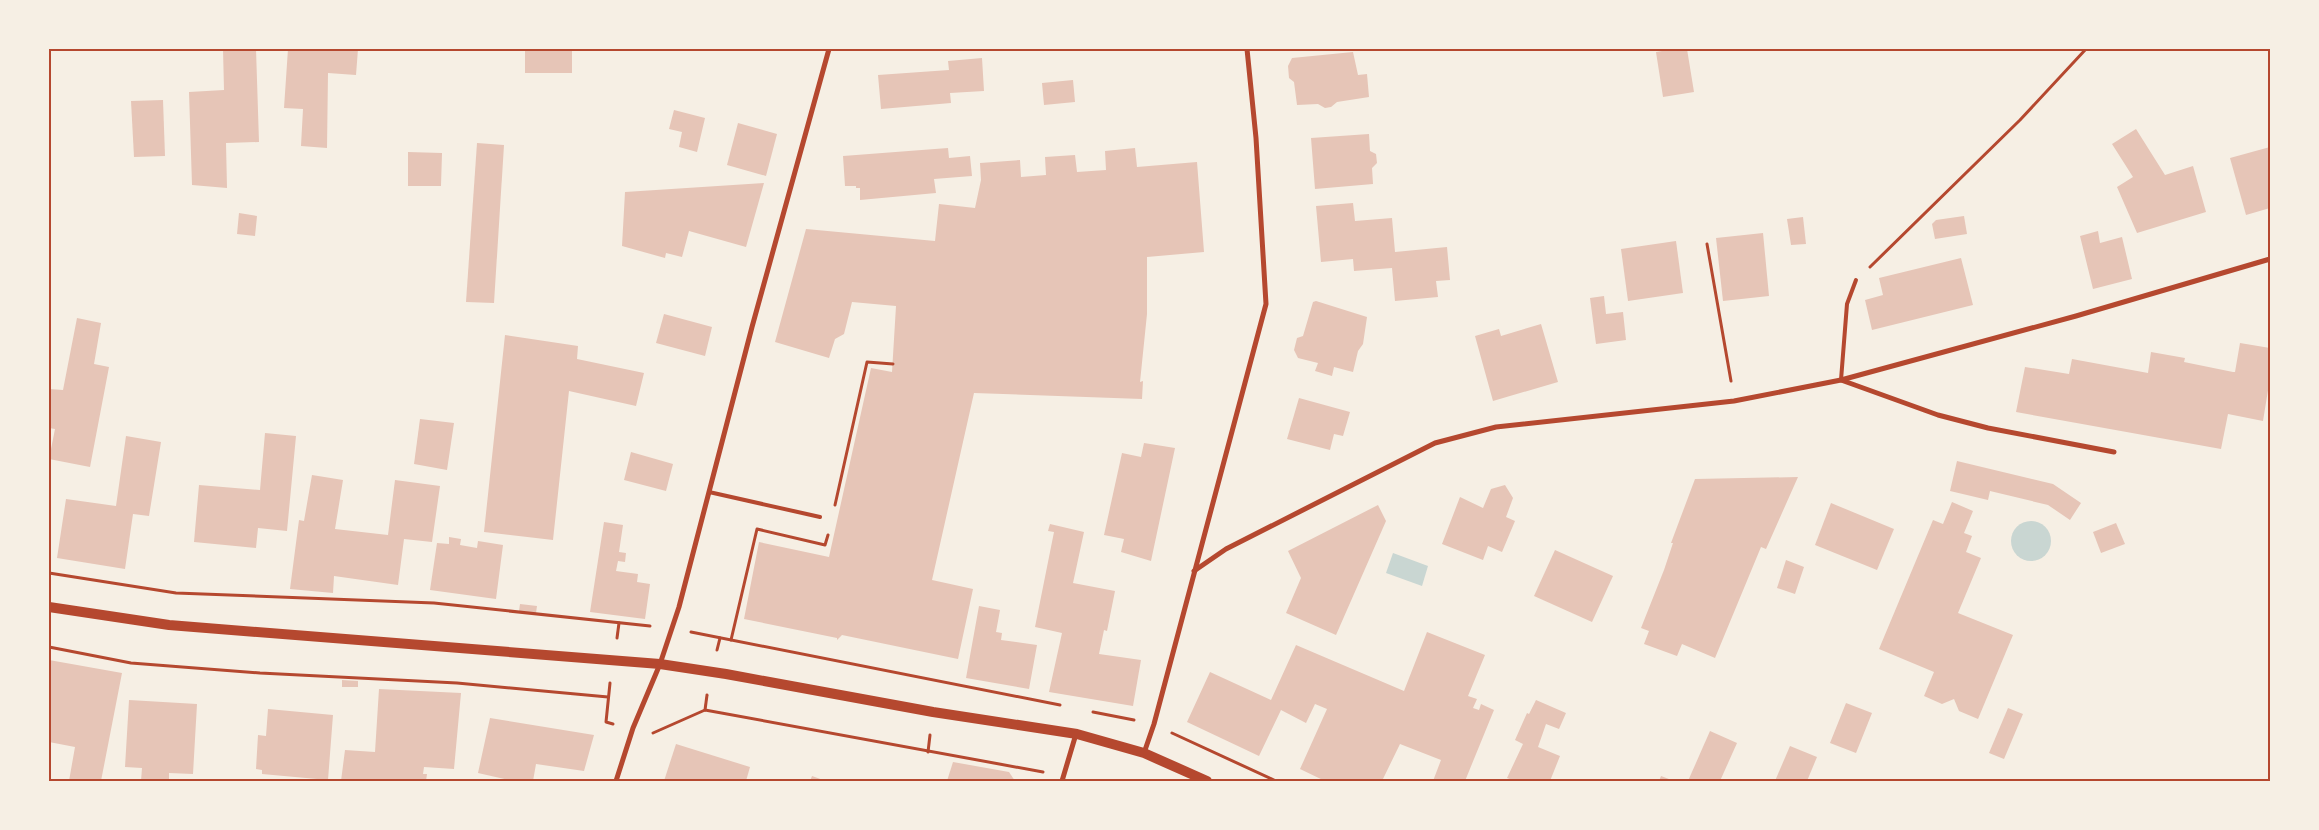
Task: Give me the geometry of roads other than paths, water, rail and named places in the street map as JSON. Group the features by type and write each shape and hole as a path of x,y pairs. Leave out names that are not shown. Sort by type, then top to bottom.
{"main road":[{"path":"49,607 169,625 660,664 726,674 933,712 1076,734 1144,753 1207,781"}],"street":[{"path":"616,781 632,728 660,664 679,607 752,327 829,49"},
{"path":"1144,753 1154,724 1266,304 1256,138 1247,49"},
{"path":"1194,571 1226,548 1436,443 1496,427 1734,401 1841,380 2076,316 2270,259"},
{"path":"1841,380 1938,415 1988,428 2114,452"},
{"path":"1063,778 1076,734"}],"lane":[{"path":"1841,380 1847,304 1856,280"},
{"path":"709,492 820,517"}]}
